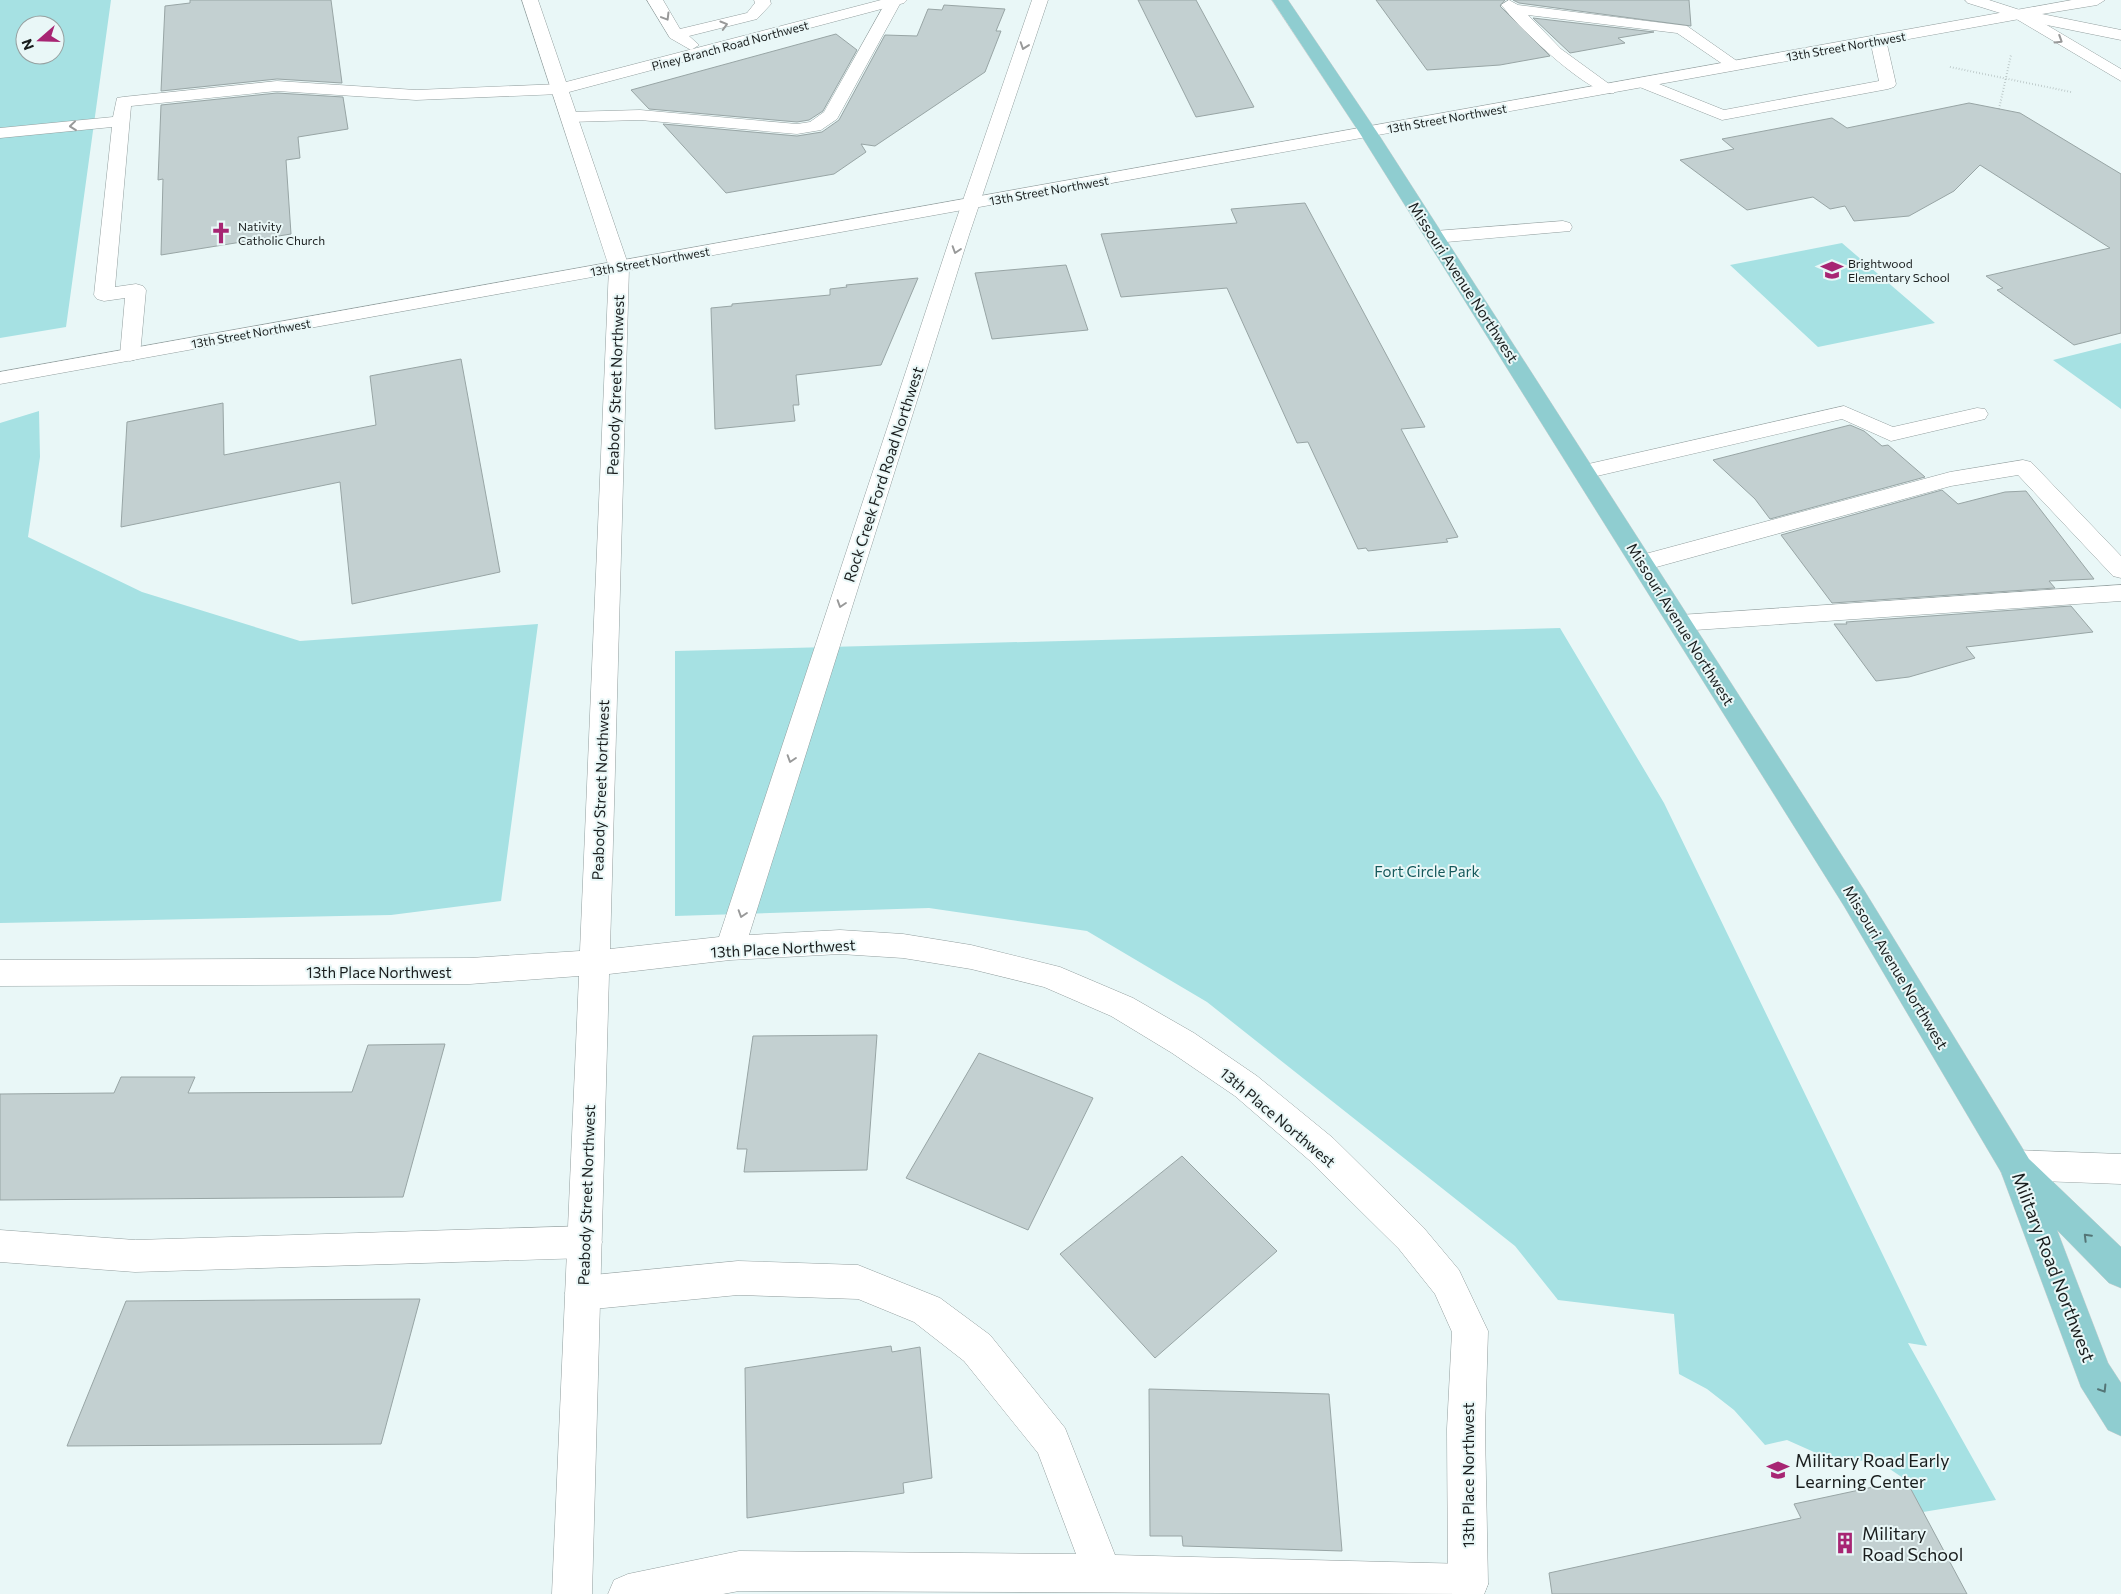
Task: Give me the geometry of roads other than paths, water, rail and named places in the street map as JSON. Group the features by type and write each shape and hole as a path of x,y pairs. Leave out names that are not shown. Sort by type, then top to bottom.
{"main road":[{"name":"Missouri Avenue Northwest","path":"1280,0 1368,132 1854,898 2015,1165"},
{"name":"Military Road Northwest","path":"2015,1165 2121,1271"},
{"name":"Military Road Northwest","path":"2015,1165 2094,1374 2121,1417"}],"street":[{"name":"Peabody Street Northwest","path":"530,0 619,267 572,1594"},
{"path":"655,0 676,35 701,52"},
{"path":"676,35 752,16 763,4 762,0"},
{"name":"Rock Creek Ford Road Northwest","path":"730,948 971,203 1040,0"},
{"path":"1973,0 2018,14 2121,35"},
{"name":"13th Street Northwest","path":"0,378 2097,0"},
{"name":"Piney Branch Road Northwest","path":"122,120 123,102 277,86 416,96 560,89 896,1"},
{"path":"569,117 640,115 797,129 815,126 832,114 896,1"},
{"path":"1508,5 1681,29 1736,66"},
{"path":"1508,5 1555,52 1608,89"},
{"path":"2018,14 2121,76"},
{"path":"1643,83 1722,115 1888,84 1878,40"},
{"path":"0,133 122,120 104,295 136,290 130,355"},
{"path":"1435,237 1563,227"},
{"path":"1584,472 1844,412 1891,434 1977,414"},
{"path":"1642,563 1950,480 2023,467 2121,570"},
{"path":"1680,623 2121,594"},
{"name":"13th Place Northwest","path":"0,973 470,971 594,963 730,948 840,942 903,946 972,957 1049,976 1122,1007 1183,1043 1246,1086 1321,1150 1423,1253 1447,1282 1470,1331 1466,1429 1468,1584 1103,1574"},
{"path":"2015,1165 2121,1169"},
{"path":"0,1246 135,1256 585,1242"},
{"path":"583,1293 738,1278 858,1282 927,1310 977,1348 1052,1441 1103,1574 739,1571 628,1594"}],"place":[{"name":"Nativity Catholic Church","path":"221,233"},
{"name":"Brightwood Elementary School","path":"1832,270"},
{"name":"Military Road Early Learning Center","path":"1778,1470"},
{"name":"Military Road School","path":"1845,1543"}],"park label":[{"name":"Fort Circle Park","path":"1427,871"}]}
